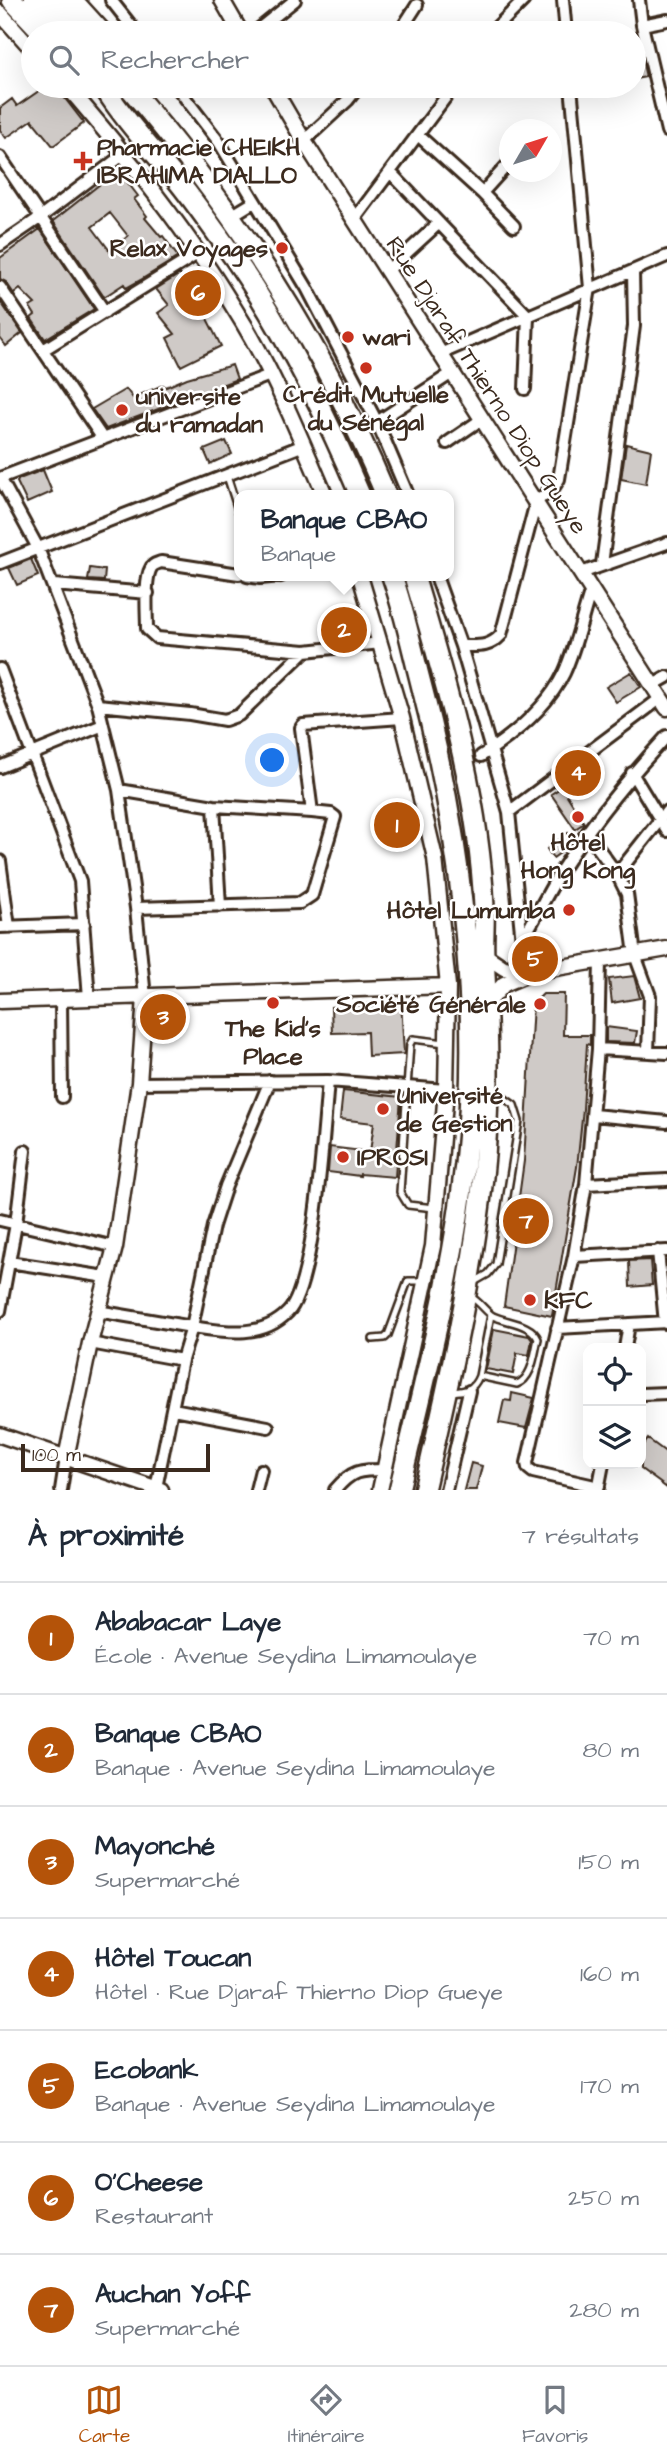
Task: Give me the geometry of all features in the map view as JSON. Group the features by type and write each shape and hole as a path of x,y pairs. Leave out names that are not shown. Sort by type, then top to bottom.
{"highway":[{"path":"12,0 32,21"},
{"path":"33,0 51,21"},
{"path":"52,0 71,21"},
{"path":"72,0 91,21"},
{"path":"105,98 174,177 222,240 266,307 304,373 358,490"},
{"path":"111,98 120,113"},
{"path":"139,98 183,151 258,253 318,351 346,405 384,490"},
{"path":"144,98 148,108"},
{"path":"393,581 429,713 451,821 460,879 468,971 469,1052 465,1164 454,1234 435,1336 399,1490"},
{"path":"415,581 461,747 480,868 488,1002 483,1175 468,1289 424,1490"}],"street":[{"path":"111,0 128,21"},
{"path":"222,0 234,21"},
{"path":"269,21 295,0"},
{"path":"503,21 524,0"},
{"path":"563,0 565,21"},
{"path":"639,0 642,21"},
{"path":"407,21 417,5"},
{"path":"0,13 21,37"},
{"path":"646,23 667,20"},
{"path":"646,41 667,131"},
{"path":"77,98 124,154 199,253 236,310 304,445 323,490"},
{"path":"185,98 219,142 307,288 377,422 406,490"},
{"name":"Rue Djaraf Thierno Diop Gueye","path":"279,98 354,220 664,703"},
{"path":"304,141 350,98"},
{"path":"354,220 444,98"},
{"path":"461,646 486,646 501,635 536,502 554,487 559,479 590,288 572,98"},
{"path":"418,135 514,226"},
{"path":"0,245 124,154"},
{"path":"0,158 106,312"},
{"path":"391,173 528,316 525,389"},
{"path":"482,193 499,173"},
{"path":"231,216 254,202"},
{"path":"387,271 439,223"},
{"path":"43,350 199,253"},
{"path":"440,354 667,256"},
{"path":"602,564 634,326 633,271"},
{"path":"0,287 103,439"},
{"path":"377,422 452,373"},
{"path":"61,1490 89,1343 115,1247 139,1083 145,997 136,908 119,790 98,705 54,584 0,478 270,375"},
{"path":"447,443 481,419"},
{"path":"0,562 304,445"},
{"path":"581,573 667,542"},
{"path":"234,574 161,562 154,565 150,569 147,629 157,638 306,651 381,643"},
{"path":"362,581 402,718 435,858 448,986 446,1090 437,1208 426,1282 380,1490"},
{"path":"438,581 461,646 509,812 522,942"},
{"path":"54,584 148,593"},
{"path":"481,756 492,750 538,711 553,692 565,670 590,590"},
{"path":"98,705 225,720 239,715 306,651"},
{"path":"0,669 80,881 89,998"},
{"path":"653,685 667,677"},
{"path":"509,812 664,703"},
{"path":"312,812 302,726 402,718"},
{"path":"0,767 103,725"},
{"path":"512,971 522,942 561,872 632,773 667,736"},
{"path":"632,773 663,815 667,831"},
{"path":"119,790 214,806 331,814 335,821 312,895 308,900 300,903 136,908"},
{"path":"214,806 220,906"},
{"path":"617,874 663,815"},
{"path":"587,833 617,874 627,894 635,955 650,996 648,1052"},
{"path":"0,862 4,927 84,924"},
{"path":"484,954 496,964 512,971 533,972 667,949"},
{"path":"600,961 598,1049 586,1184 575,1256 528,1468 533,1472 598,1489 602,1469"},
{"path":"488,1002 504,984 533,972"},
{"path":"0,1001 448,986"},
{"path":"61,999 62,1097"},
{"path":"598,1049 667,1052"},
{"path":"0,1435 158,1489 182,1360 192,1327 213,1226 226,1186 270,1081"},
{"path":"139,1083 328,1081 446,1090"},
{"path":"97,1311 233,1333 261,1329 288,1312 298,1298 315,1213 328,1081"},
{"path":"593,1115 667,1122"},
{"path":"0,1311 16,1224 25,1151"},
{"path":"586,1184 667,1181"},
{"path":"0,1220 115,1247"},
{"path":"557,1328 666,1322 663,1251 575,1256"},
{"path":"9,1262 106,1277"},
{"path":"626,1343 629,1324"},
{"path":"89,1343 182,1360"},
{"path":"446,1490 469,1391"},
{"path":"646,1394 667,1393"},
{"path":"173,1409 268,1427"},
{"path":"256,1490 261,1470"},
{"path":"335,1490 345,1478 359,1470 384,1471"}],"lane":[{"path":"226,475 234,498"},
{"path":"437,1208 408,1205 400,1192 406,1086 410,1044 413,1039 448,1043"},
{"path":"480,1376 517,1384 523,1382 528,1377 538,1339 532,1330 491,1315 468,1289 488,1274 496,1264 519,1121 514,1105 487,1086"},
{"path":"373,1339 385,1338 388,1335 408,1281 426,1282"},
{"path":"446,1392 469,1391 474,1387 480,1376 491,1315"}],"building":[{"path":"29,98 65,98 84,123 53,146 32,120 6,138 0,130 0,108 12,99 17,106"},
{"path":"118,170 138,196 134,199 147,216 145,218 161,237 163,236 178,257 126,288 124,284 104,297 53,221","holes":["110,213 128,236 110,251 92,227"]},
{"path":"40,229 94,309 45,339 31,318 35,315 30,307 35,304 20,289 14,294 6,282 0,279 0,258"},
{"path":"180,274 189,290 191,289 202,304 200,305 221,346 181,366 167,338 175,334 158,313 169,305 156,289"},
{"path":"0,301 22,333 6,346 0,338"},
{"path":"232,365 237,379 106,429 92,409 126,389 133,398 163,385 166,387"},
{"path":"226,441 232,454 210,464 204,450"},
{"path":"626,444 651,450 646,484 621,479"},
{"path":"43,470 52,492 27,503 17,482"},
{"path":"31,559 38,576 17,585 9,568"},
{"path":"90,568 105,570 104,581 88,580"},
{"path":"631,672 641,687 616,702 606,687"},
{"path":"562,787 584,823 575,829 551,794"},
{"path":"568,833 572,840 567,848 553,858 547,849"},
{"path":"634,976 640,998 612,1003 609,979"},
{"path":"543,994 564,994 563,1035 590,1035 590,1045 587,1044 577,1167 552,1316 504,1306 524,1161 533,1004"},
{"path":"401,1001 404,1054 368,1056 367,1032 332,1033 331,1007"},
{"path":"606,1027 637,1031 635,1043 606,1042"},
{"path":"343,1091 401,1097 395,1177 328,1172 330,1147 370,1152 374,1123 340,1119"},
{"path":"650,1260 652,1285 630,1287 629,1261"},
{"path":"494,1329 529,1336 532,1340 529,1355 517,1353 513,1374 486,1369"},
{"path":"512,1393 534,1398 526,1428 499,1423 504,1400 511,1401"},
{"path":"648,1439 667,1453 667,1488 641,1469 646,1469"},
{"path":"471,1463 482,1466 476,1490 464,1490"}],"place":[{"name":"Pharmacie CHEIKH IBRAHIMA DIALLO","path":"83,161"},
{"name":"Relax Voyages","path":"282,248"},
{"name":"O'Cheese","path":"198,293"},
{"name":"wari","path":"348,337"},
{"name":"Crédit Mutuelle du Sénégal","path":"366,368"},
{"name":"universite du ramadan","path":"122,410"},
{"name":"Banque CBAO","path":"344,630"},
{"name":"Hôtel Toucan","path":"578,773"},
{"name":"Hôtel Hong Kong","path":"578,817"},
{"name":"Ababacar Laye","path":"397,825"},
{"name":"Hôtel Lumumba","path":"569,910"},
{"name":"Ecobank","path":"535,959"},
{"name":"The Kid's Place","path":"273,1003"},
{"name":"Société Générale","path":"540,1004"},
{"name":"Mayonché","path":"163,1017"},
{"name":"Université de Gestion","path":"383,1109"},
{"name":"IPROSI","path":"343,1157"},
{"name":"Auchan Yoff","path":"526,1221"},
{"name":"KFC","path":"530,1300"}]}
